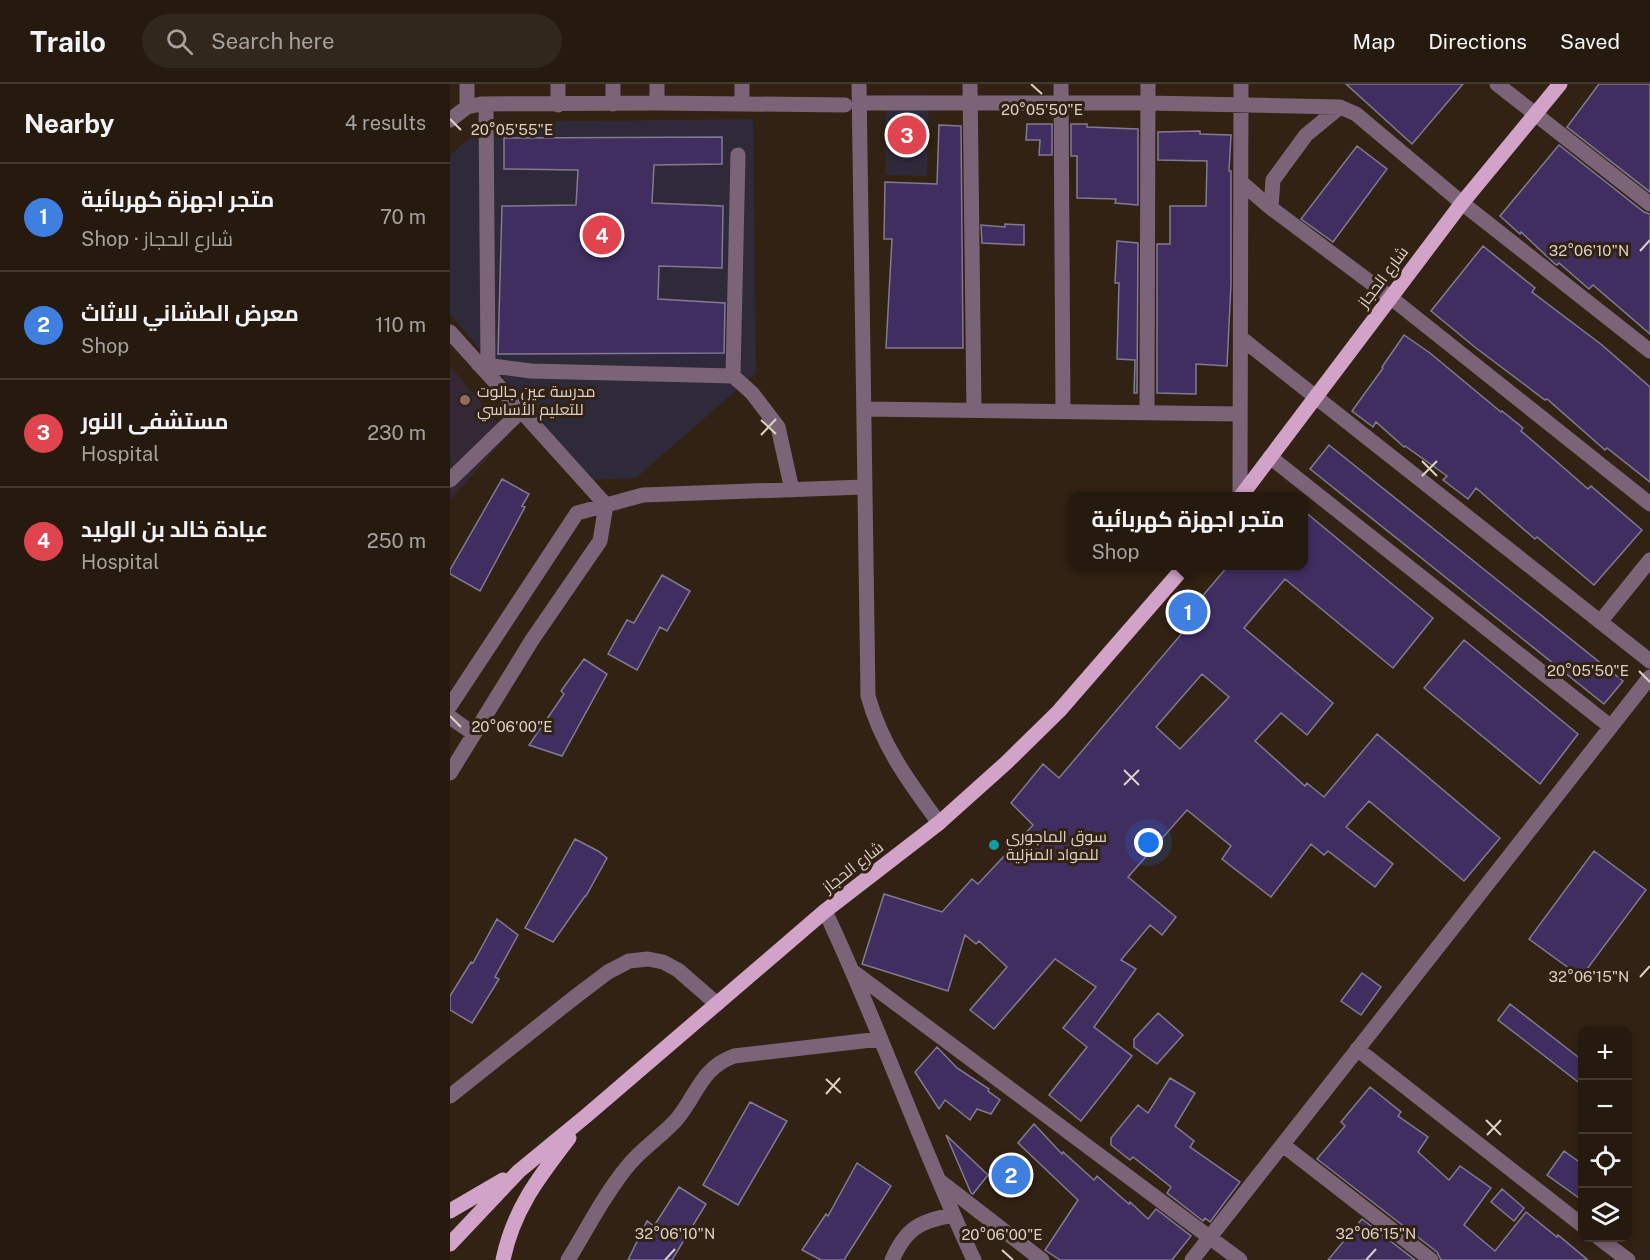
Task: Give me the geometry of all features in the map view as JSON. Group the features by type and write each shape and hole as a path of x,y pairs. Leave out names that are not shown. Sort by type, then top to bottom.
{"main road":[{"name":"شارع الحجاز","path":"1243,492 1462,203 1560,84"},
{"name":"شارع الحجاز","path":"450,1244 519,1171 825,911 939,823 1059,711 1182,570"},
{"path":"503,1260 515,1216 538,1178 586,1116"},
{"name":"شارع الحجاز","path":"450,1211 519,1171"}],"street":[{"path":"467,84 467,107"},
{"path":"558,84 558,105"},
{"path":"613,84 613,104"},
{"path":"657,84 657,103"},
{"path":"742,84 742,103"},
{"path":"859,84 852,104 864,409 867,696 888,750 939,823"},
{"path":"970,84 974,410"},
{"path":"1061,84 1064,411"},
{"path":"1147,413 1148,84"},
{"path":"1240,492 1241,84"},
{"path":"1497,84 1650,204"},
{"path":"450,120 467,107 486,104 971,102 1340,107 1356,114 1462,203 1650,351"},
{"path":"483,365 486,104"},
{"path":"1271,207 1273,180 1305,135 1340,107"},
{"path":"733,376 738,155"},
{"path":"1242,183 1390,297 1650,504"},
{"path":"450,332 483,365 521,411 606,505"},
{"path":"1241,338 1650,661"},
{"path":"483,365 531,371 733,376 752,393 778,427 792,490"},
{"path":"864,409 1239,414"},
{"path":"450,480 521,411"},
{"path":"1270,457 1611,727"},
{"path":"450,705 577,513 643,495 864,488"},
{"path":"450,773 532,640 600,541 606,505"},
{"path":"1600,622 1650,560"},
{"path":"1192,1260 1650,677"},
{"path":"450,717 474,734"},
{"path":"825,911 855,973 938,1180 974,1260"},
{"path":"450,1096 608,972 629,961 648,959 663,962 678,970 717,1004"},
{"path":"855,973 1240,1260"},
{"path":"568,1260 600,1206 628,1166 677,1118 696,1086 715,1066 734,1056 880,1039"},
{"path":"1357,1049 1578,1222"},
{"path":"1283,1145 1431,1260"},
{"path":"938,1180 1042,1260"},
{"path":"892,1260 899,1244 913,1228 929,1220 953,1215"},
{"path":"1604,1242 1628,1260"}],"shaded area":[{"path":"886,95 929,95 927,176 885,175"},
{"path":"753,119 756,373 636,478 589,480 450,314 450,155 488,122"},
{"name":"مدرسة عين جالوت للتعليم الأساسي","path":"450,366 508,435 450,500"}],"building":[{"path":"1346,84 1463,84 1412,144"},
{"path":"1599,84 1650,84 1650,192 1567,127"},
{"path":"1027,124 1052,124 1052,155 1039,155 1040,140 1026,140"},
{"path":"1071,124 1087,124 1087,127 1138,129 1138,205 1115,203 1116,199 1077,198 1077,156 1071,156"},
{"path":"939,125 961,126 963,348 886,348 892,239 884,239 885,182 937,184"},
{"path":"1200,131 1200,134 1231,135 1229,171 1231,171 1231,284 1227,366 1196,364 1196,394 1157,393 1157,244 1170,244 1170,206 1206,206 1207,161 1158,160 1158,132"},
{"path":"722,137 722,164 654,165 652,203 723,206 722,268 659,266 658,299 725,303 724,353 498,354 502,206 576,205 578,170 504,169 504,138"},
{"path":"1559,145 1644,212 1650,214 1650,334 1593,285 1589,289 1559,263 1555,264 1500,216"},
{"path":"1357,146 1387,169 1333,242 1301,219"},
{"path":"1005,224 1024,225 1024,245 982,243 981,225 1005,227"},
{"path":"1117,241 1138,243 1137,393 1134,393 1135,360 1117,359 1119,283 1115,283"},
{"path":"1483,246 1535,288 1532,292 1602,345 1650,387 1650,482 1607,448 1605,450 1547,399 1545,400 1476,348 1431,311"},
{"path":"1404,335 1430,353 1523,428 1521,431 1588,489 1591,486 1642,530 1594,585 1537,537 1535,539 1476,488 1468,499 1443,480 1447,476 1404,447 1376,422 1373,427 1352,411"},
{"path":"1329,445 1623,681 1604,704 1310,469"},
{"path":"502,479 529,494 522,506 525,507 480,591 450,574 450,570"},
{"path":"1308,514 1433,618 1393,668 1285,579 1244,628 1333,703 1307,735 1281,713 1255,741 1305,786 1307,783 1324,797 1377,734 1500,838 1464,881 1369,801 1346,827 1393,864 1375,887 1328,851 1324,855 1311,844 1271,897 1222,859 1231,846 1187,810 1128,877 1176,917 1162,935 1150,925 1121,960 1136,969 1094,1027 1132,1056 1081,1121 1049,1095 1087,1047 1063,1028 1096,987 1055,959 994,1029 970,1010 1007,967 979,941 976,944 965,935 948,991 862,964 884,894 942,912 972,879 978,884 1033,825 1011,803 1043,764 1059,778 1184,631 1177,626 1225,570 1308,570","holes":["1202,674 1229,697 1180,749 1156,727"]},
{"path":"662,575 690,591 667,631 660,627 637,670 608,654 627,620 634,623"},
{"path":"1464,640 1578,734 1540,784 1424,688"},
{"path":"584,659 607,674 562,756 529,745 564,694 561,691"},
{"path":"575,839 607,858 586,896 553,942 525,928"},
{"path":"1594,851 1646,890 1581,977 1529,939"},
{"path":"497,919 518,935 495,977 499,979 472,1023 450,1010 450,996 471,962 473,963"},
{"path":"1362,973 1381,987 1361,1015 1341,1001"},
{"path":"1510,1004 1578,1057 1578,1082 1498,1020"},
{"path":"1158,1013 1183,1035 1157,1064 1134,1047 1134,1039"},
{"path":"937,1047 957,1068 989,1089 988,1091 1000,1100 991,1114 977,1109 970,1120 945,1100 939,1109 915,1072"},
{"path":"1170,1078 1195,1093 1175,1126 1194,1141 1190,1147 1240,1182 1210,1222 1205,1218 1203,1221 1167,1193 1171,1187 1133,1157 1130,1160 1111,1145 1111,1138 1138,1105 1148,1113"},
{"path":"1370,1087 1401,1112 1398,1116 1428,1137 1418,1152 1449,1180 1460,1166 1491,1188 1464,1225 1495,1251 1526,1212 1588,1260 1441,1260 1437,1252 1317,1159 1345,1126 1341,1122"},
{"path":"750,1102 787,1121 738,1205 703,1185"},
{"path":"1034,1124 1062,1154 1063,1152 1094,1180 1097,1176 1148,1219 1156,1209 1191,1236 1172,1260 1060,1260 1045,1250 1078,1200 1018,1143"},
{"path":"946,1135 988,1175 973,1194 971,1193"},
{"path":"1564,1151 1578,1161 1578,1197 1547,1175"},
{"path":"857,1163 891,1186 844,1260 821,1260 802,1250 826,1214 828,1216"},
{"path":"679,1187 706,1204 672,1260 628,1260 647,1221 654,1226"},
{"path":"1502,1189 1524,1208 1514,1221 1491,1202"},
{"path":"1362,1219 1415,1260 1328,1260"}],"place":[{"name":"مستشفى النور","path":"907,135"},
{"name":"عيادة خالد بن الوليد","path":"602,235"},
{"name":"مدرسة عين جالوت للتعليم الأساسي","path":"465,400"},
{"name":"متجر اجهزة كهربائية","path":"1188,612"},
{"name":"سوق الماجوري للمواد المنزلية","path":"994,845"},
{"name":"معرض الطشاني للاثاث","path":"1011,1175"}]}
